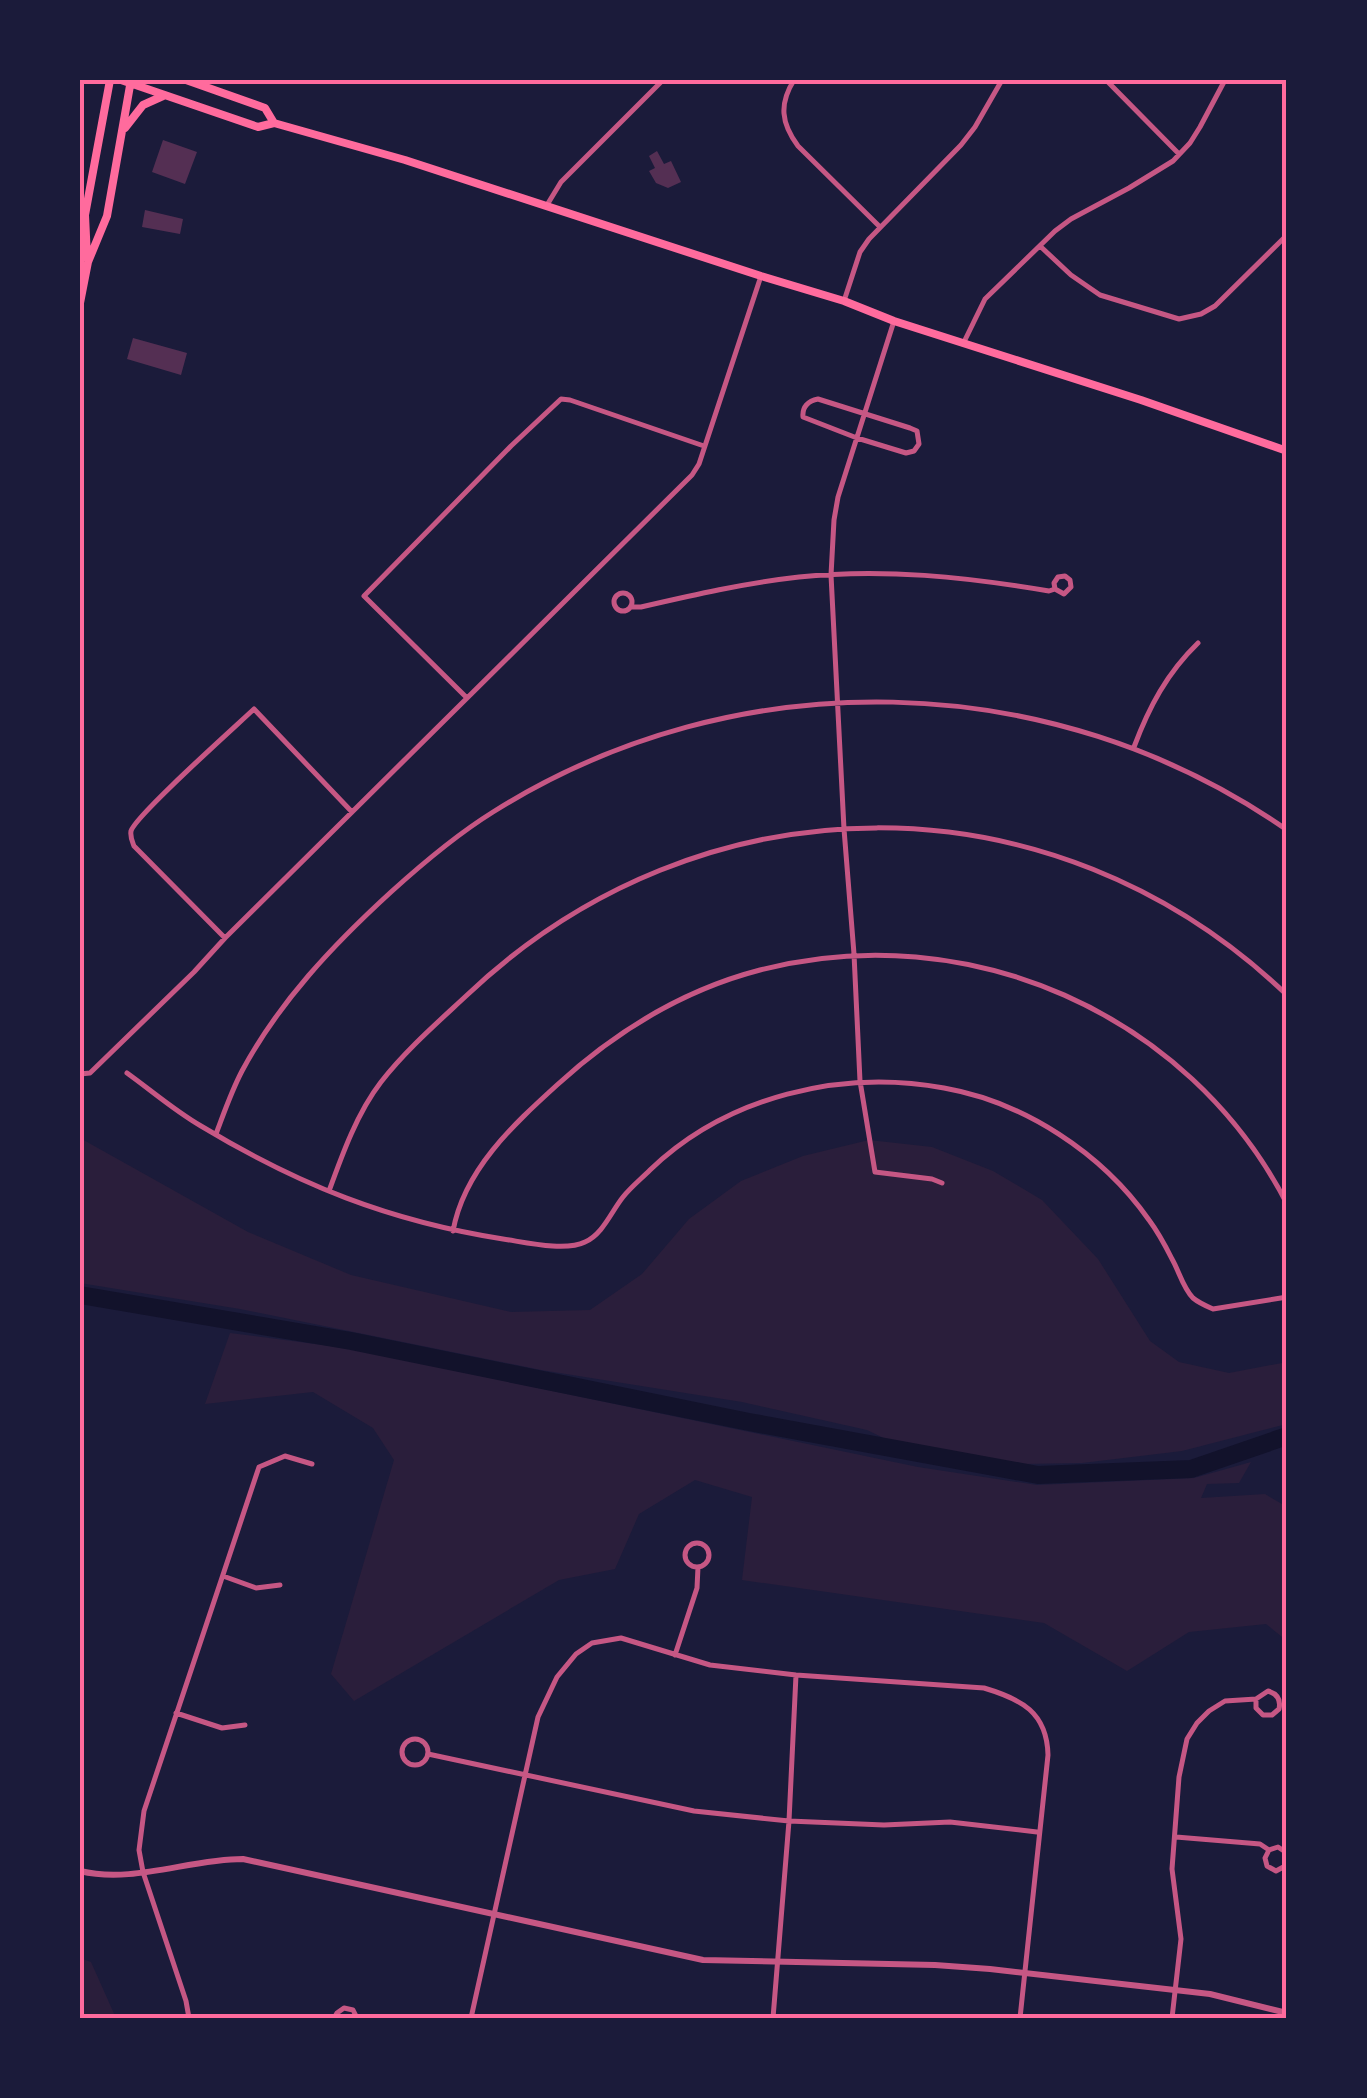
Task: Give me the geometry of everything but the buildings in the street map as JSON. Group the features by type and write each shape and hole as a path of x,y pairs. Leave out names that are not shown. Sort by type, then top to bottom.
{"main road":[{"path":"88,262 85,215 110,80"},
{"path":"186,80 265,108 274,123"},
{"path":"80,303 88,262 107,216 128,81 258,126 274,123 405,160 844,301 1287,451"},
{"path":"123,131 144,104 167,95"}],"street":[{"path":"546,207 561,182 663,80"},
{"path":"794,80 783,105 783,120 789,134 880,226"},
{"path":"844,301 860,252 880,226 961,146 1002,80"},
{"path":"1106,80 1179,154"},
{"path":"963,344 985,299 1070,218 1173,161 1200,128 1225,80"},
{"path":"1040,246 1071,275 1100,294 1179,318 1201,314 1215,306 1287,235"},
{"path":"80,1074 90,1073 194,972 682,485 699,464 761,276"},
{"path":"894,321 838,496 834,520 831,574 844,829 860,1081 875,1172 942,1183"},
{"path":"466,697 364,596 464,492 562,399 704,446"},
{"path":"818,399 916,431 919,444 906,453 857,438 803,417 802,411 810,401 818,399"},
{"path":"631,607 770,580 831,574 928,575 1055,589"},
{"path":"1134,747 1159,690 1198,644"},
{"path":"216,1134 240,1074 262,1035 306,978 353,927 414,871 491,813 545,783 606,754 666,732 768,710 838,702 909,702 976,708 1031,718 1134,747 1214,785 1286,829"},
{"path":"225,938 134,846 131,828 254,709 352,812"},
{"path":"329,1193 352,1136 379,1085 491,972 540,935 616,888 724,848 772,837 844,829 930,830 1042,850 1099,870 1159,899 1262,972 1287,995"},
{"path":"453,1231 463,1195 495,1147 534,1106 605,1044 654,1013 709,987 784,964 854,954 900,955 987,967 1060,992 1122,1024 1167,1056 1215,1102 1266,1166 1287,1204"},
{"path":"127,1073 198,1125 329,1193 453,1231 576,1246 598,1234 626,1194 660,1160 719,1121 762,1102 825,1085 860,1081 946,1088 1044,1125 1101,1167 1150,1220 1187,1291 1204,1305 1213,1309 1287,1298"},
{"path":"188,2018 186,2001 143,1872 139,1850 144,1812 260,1467 285,1456 312,1464"},
{"path":"696,1543 705,1546 709,1554 706,1563 698,1568 688,1564 684,1556 688,1547 696,1543"},
{"path":"674,1655 697,1588 698,1568"},
{"path":"223,1576 256,1588 280,1585"},
{"path":"471,2018 538,1717 556,1678 576,1654 592,1643 621,1638 710,1665 796,1676 984,1688 1001,1692 1030,1708 1048,1743 1020,2018"},
{"path":"773,2018 796,1676"},
{"path":"1172,2018 1181,1939 1172,1870 1179,1777 1187,1739 1197,1722 1226,1701 1273,1692 1280,1700 1279,1709 1272,1715 1263,1715 1256,1708 1256,1698"},
{"path":"176,1712 222,1728 245,1725"},
{"path":"418,1739 426,1744 428,1754 422,1762 412,1764 404,1759 402,1749 408,1741 418,1739"},
{"path":"428,1754 694,1811 884,1826 950,1822 1038,1832"},
{"path":"1176,1837 1260,1844 1269,1850"},
{"path":"1287,1853 1278,1847 1269,1850 1265,1858 1276,1871 1287,1864"},
{"path":"80,1870 102,1874 143,1872 219,1859 243,1859 702,1960 935,1965 1210,1994 1287,2013"},
{"path":"334,2018 344,2008 352,2010 357,2018"}],"shaded area":[{"path":"80,1138 248,1232 351,1275 511,1312 590,1310 642,1274 689,1219 741,1181 803,1156 869,1140 932,1147 993,1171 1042,1200 1098,1259 1150,1341 1179,1362 1229,1373 1287,1362 1287,1424 1182,1451 1082,1463 1020,1464 894,1443 867,1430 742,1402 541,1370 240,1309 80,1283"},
{"path":"230,1333 346,1348 918,1467 1037,1485 1194,1478 1251,1462 1239,1483 1207,1484 1201,1498 1265,1494 1287,1507 1287,1641 1266,1624 1189,1632 1127,1671 1044,1623 742,1580 752,1497 695,1480 639,1514 615,1569 559,1580 354,1701 331,1674 394,1460 373,1428 313,1392 205,1404"},
{"path":"80,1958 91,1962 116,2018 80,2018"}],"waterway":[{"path":"80,1295 351,1341 749,1422 1038,1475 1191,1469 1287,1436"}]}
